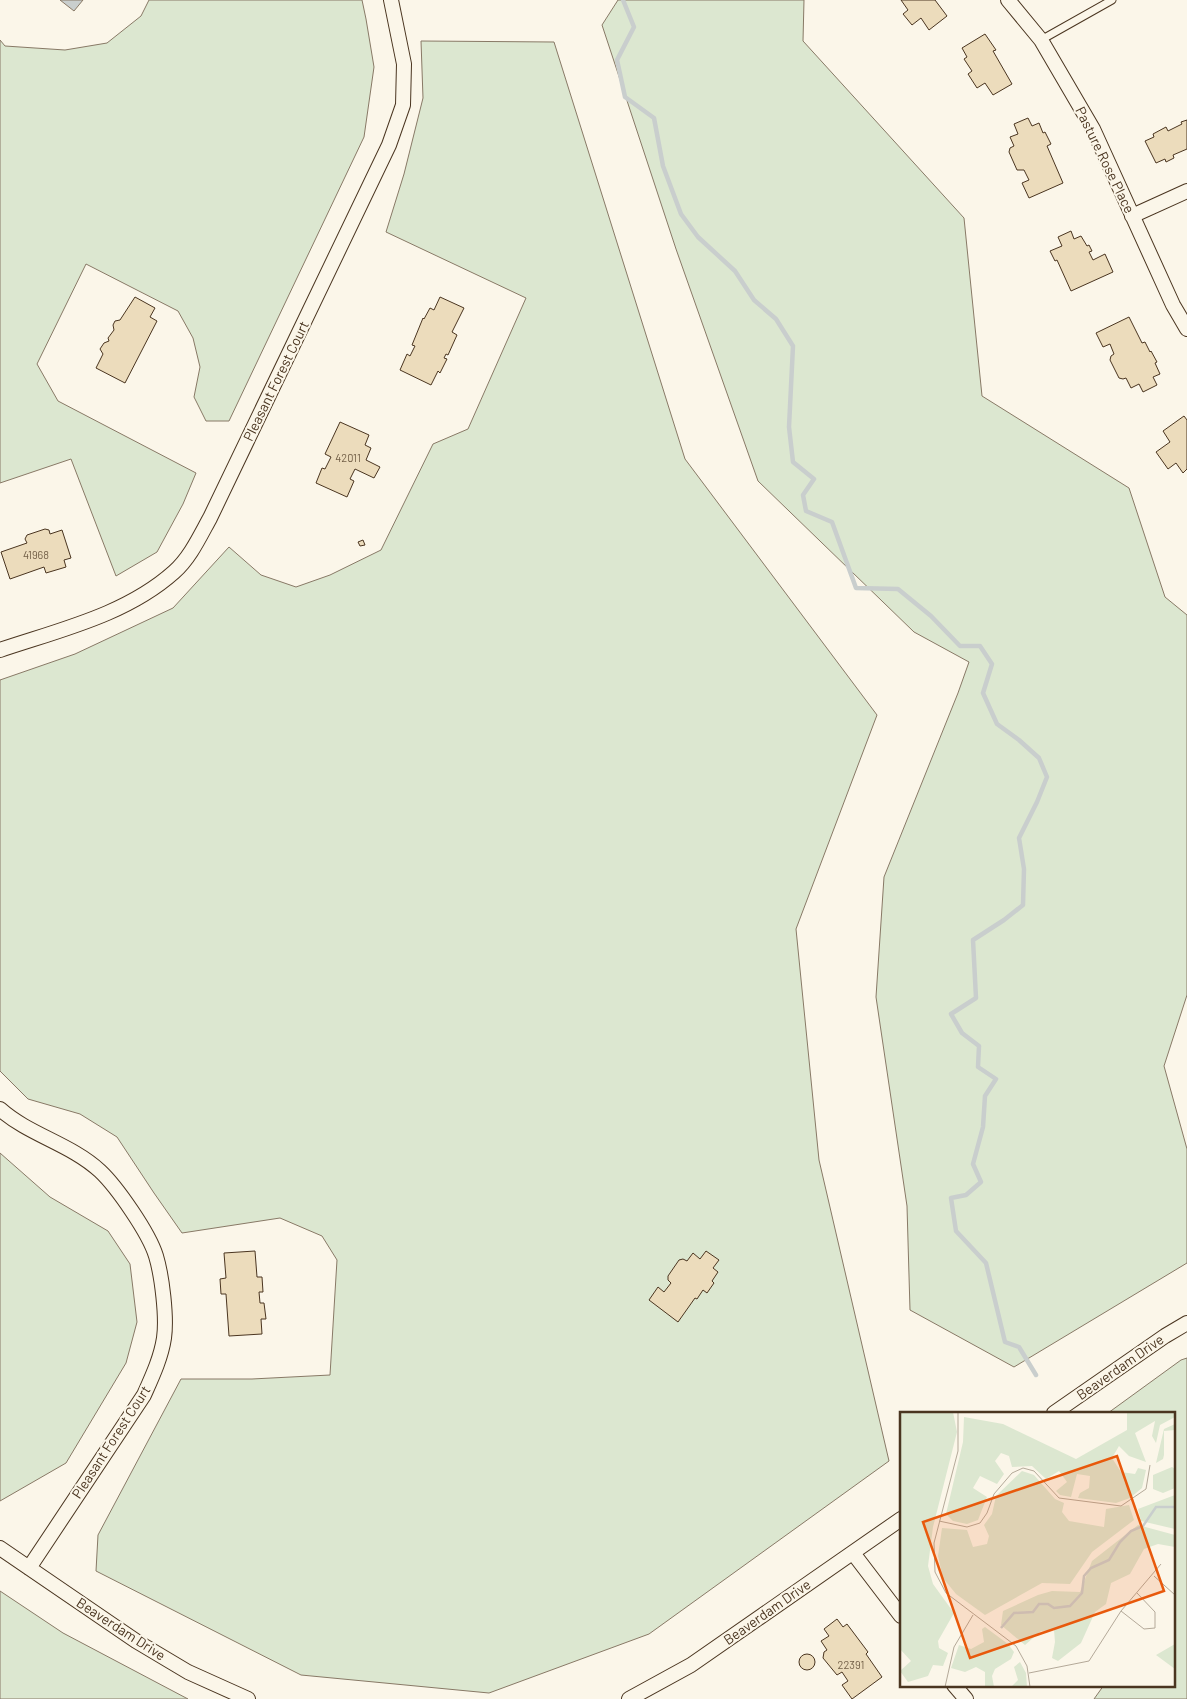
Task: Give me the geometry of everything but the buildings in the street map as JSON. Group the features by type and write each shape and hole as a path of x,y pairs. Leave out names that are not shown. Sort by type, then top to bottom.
{"street":[{"name":"Pleasant Forest Court","path":"0,650 107,614 136,599 175,571 192,550 210,518 389,145 403,105 404,64 391,0"},
{"name":"Pasture Rose Place","path":"1008,0 1042,40 1093,129 1172,305 1187,329"},
{"path":"1132,216 1187,192"},
{"name":"Pleasant Forest Court","path":"0,1109 11,1119 74,1153 99,1170 122,1197 140,1223 156,1255 163,1290 164,1338 155,1371 144,1396 29,1568"},
{"name":"Beaverdam Drive","path":"1055,1412 1165,1336 1187,1323"},
{"name":"Beaverdam Drive","path":"629,1699 691,1665 900,1520"},
{"name":"Beaverdam Drive","path":"0,1548 136,1641 188,1672 248,1699"},
{"path":"853,1553 900,1615"},
{"path":"955,1686 966,1699"}],"lane":[{"path":"1042,40 1112,0"}],"green space":[{"path":"149,0 362,0 374,67 364,137 229,421 206,421 194,397 200,367 193,338 178,311 86,264 37,364 58,401 196,473 183,504 157,552 116,576 71,459 0,483 0,40 5,46 65,50 107,43 141,16"},
{"path":"618,0 804,0 803,41 964,218 982,396 1129,488 1165,597 1187,615 1187,995 1164,1066 1187,1149 1187,1263 1014,1367 910,1310 907,1206 876,997 884,877 969,662 914,632 758,481 676,249 602,25"},
{"path":"421,41 554,42 685,459 877,715 796,929 819,1160 889,1461 649,1634 489,1693 301,1675 96,1571 98,1535 181,1379 252,1379 330,1375 337,1260 322,1236 280,1218 182,1233 117,1137 80,1114 28,1099 0,1071 0,680 75,654 173,608 229,547 261,575 296,587 330,575 381,550 433,444 468,429 526,298 386,232 404,174 423,98"},
{"path":"0,1153 50,1197 108,1231 130,1264 137,1322 126,1363 66,1463 0,1501"},
{"path":"1187,1358 1187,1699 1094,1699 1103,1686 1174,1686 1174,1412 1109,1412 1181,1360"},
{"path":"0,1591 63,1633 188,1699 0,1699"}],"shaded area":[{"path":"60,0 83,0 74,11"}],"waterway":[{"path":"623,0 634,27 617,60 625,97 654,118 663,166 681,214 698,237 735,271 754,300 776,319 793,346 789,427 793,462 814,479 803,495 806,511 832,522 856,588 898,589 931,616 960,646 980,646 992,664 983,693 997,724 1039,758 1047,777 1019,838 1024,869 1023,905 973,940 976,998 951,1014 962,1033 979,1046 978,1067 996,1079 985,1096 983,1127 973,1164 981,1182 966,1195 951,1198 956,1231 986,1263 1005,1342 1019,1347 1036,1375"}]}
